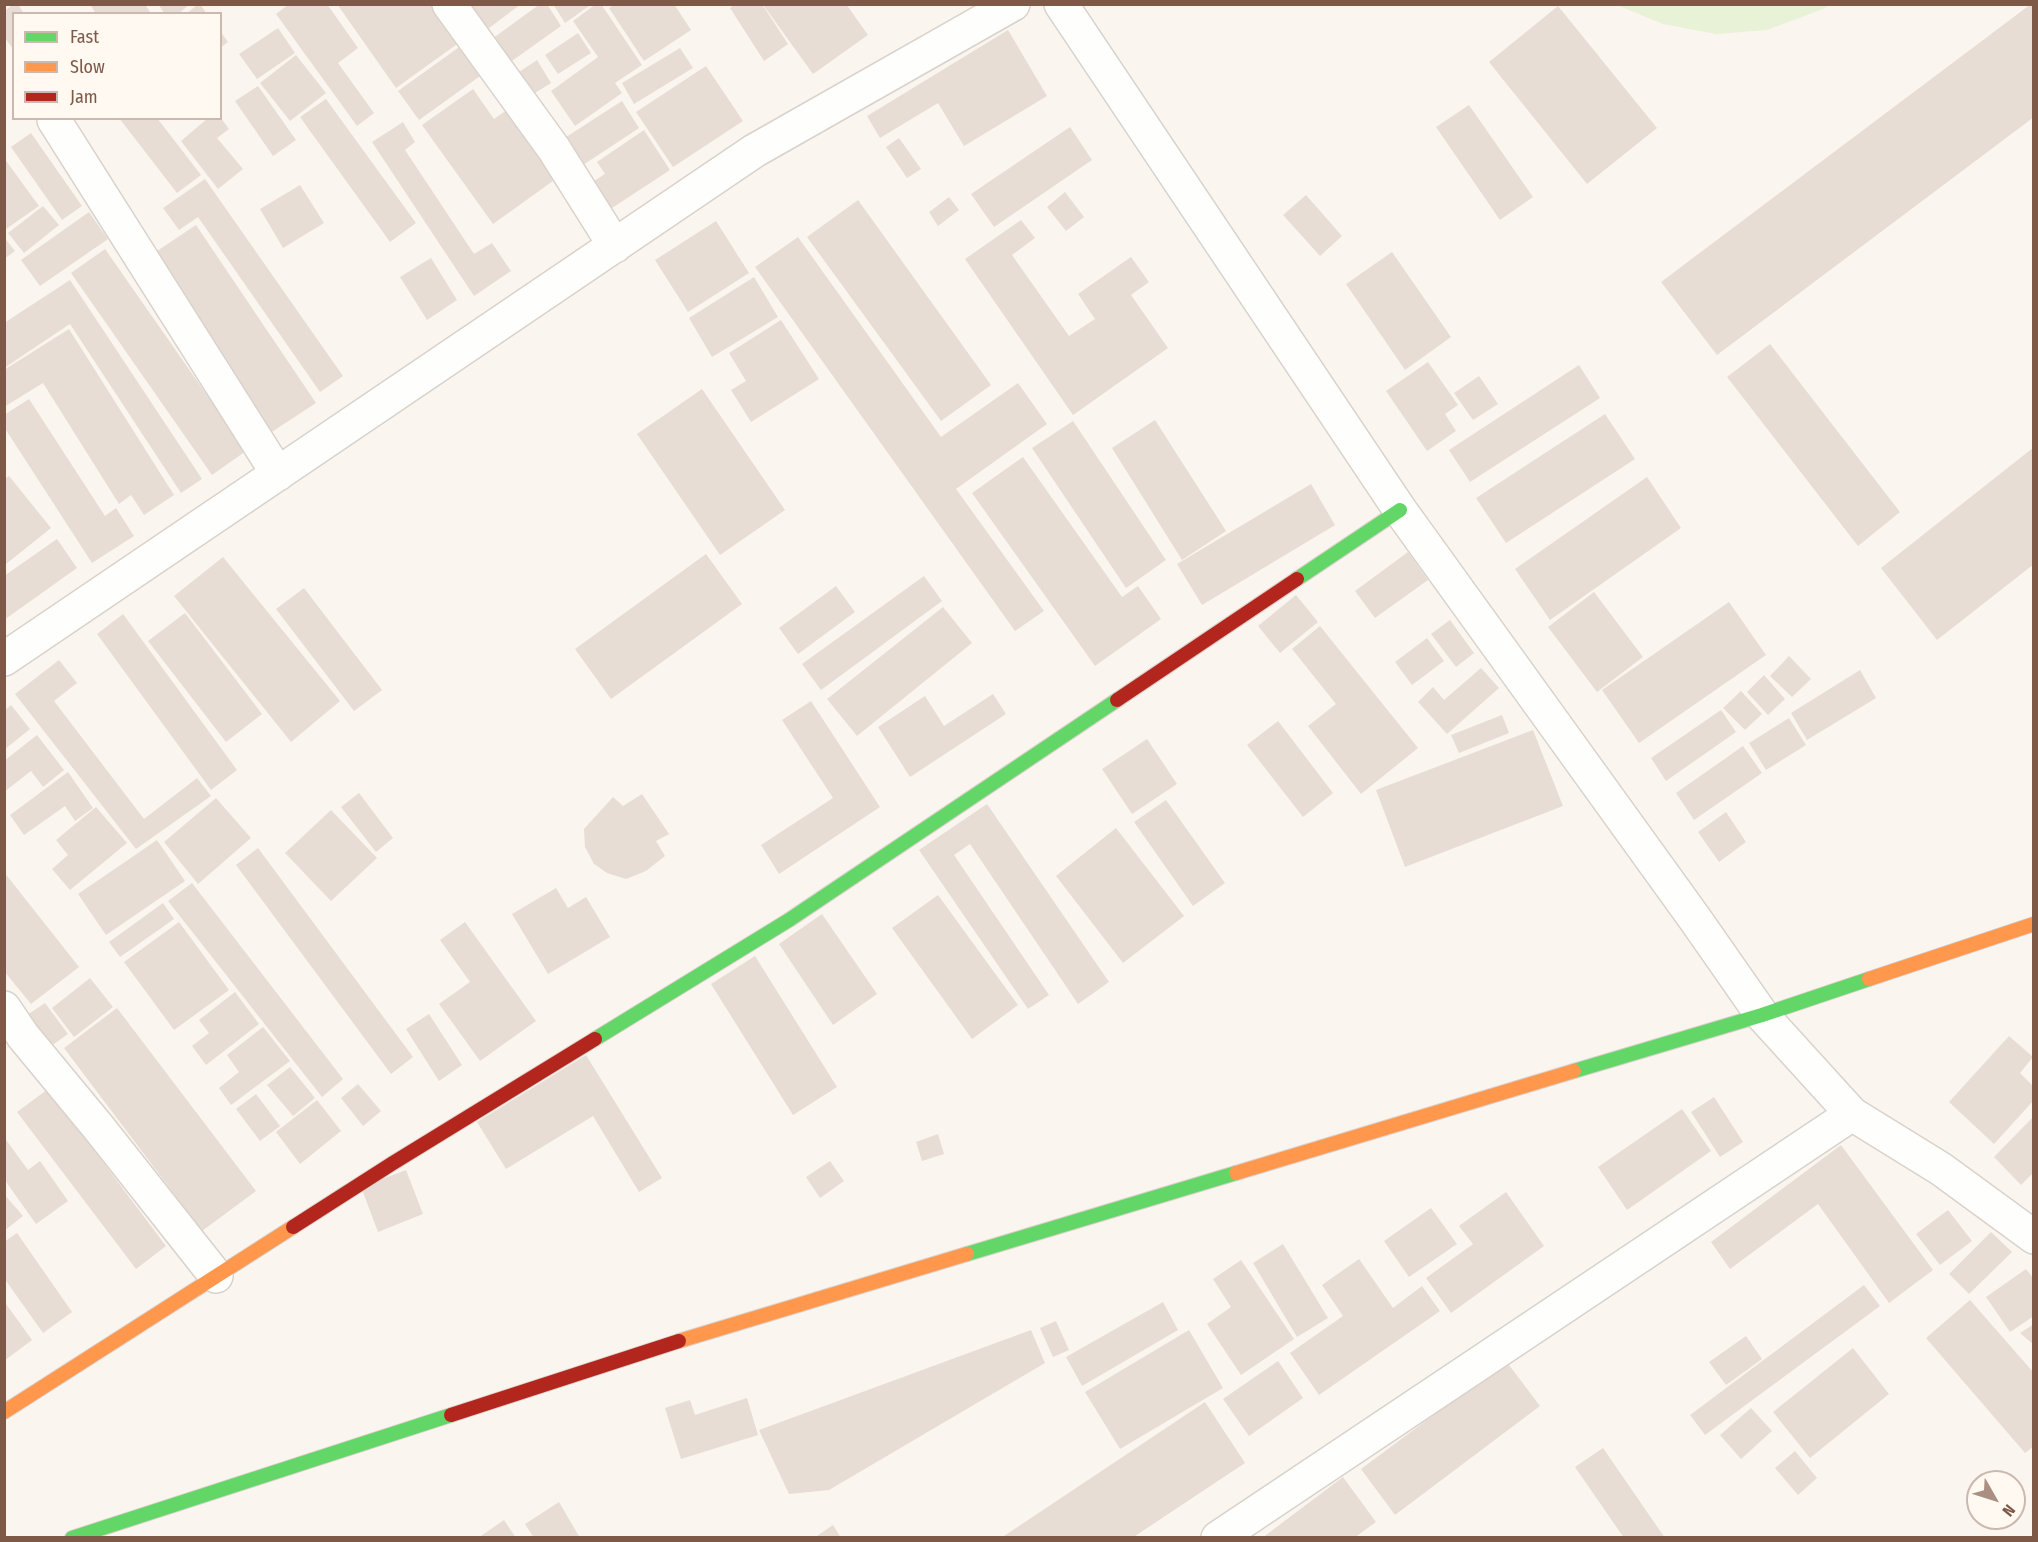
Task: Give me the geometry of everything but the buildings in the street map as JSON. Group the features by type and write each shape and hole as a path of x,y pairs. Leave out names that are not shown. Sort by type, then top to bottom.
{"street":[{"path":"449,4 554,149 615,246"},
{"path":"4,659 754,152 1013,4"},
{"path":"1061,4 1400,510 1762,1015 1852,1114 1941,1169 2034,1238"},
{"path":"54,120 278,474"},
{"path":"4,1412 393,1163 789,920 1400,510"},
{"path":"72,1538 669,1344 1762,1015 2034,924"},
{"path":"4,1008 23,1036 216,1276"},
{"path":"1218,1538 1852,1114"}],"green space":[{"path":"1617,5 1830,5 1767,30 1716,34 1663,24"}],"traffic: fast":[{"path":"1297,579 1400,510"},
{"path":"595,1039 789,920 1117,700"},
{"path":"1574,1071 1762,1015 1869,979"},
{"path":"967,1254 1236,1173"},
{"path":"72,1538 451,1415"}],"traffic: slow":[{"path":"1869,979 2034,924"},
{"path":"1236,1173 1574,1071"},
{"path":"4,1412 293,1227"},
{"path":"679,1341 967,1254"}],"traffic: jam":[{"path":"1117,700 1297,579"},
{"path":"293,1227 595,1039"},
{"path":"451,1415 679,1341"}]}
